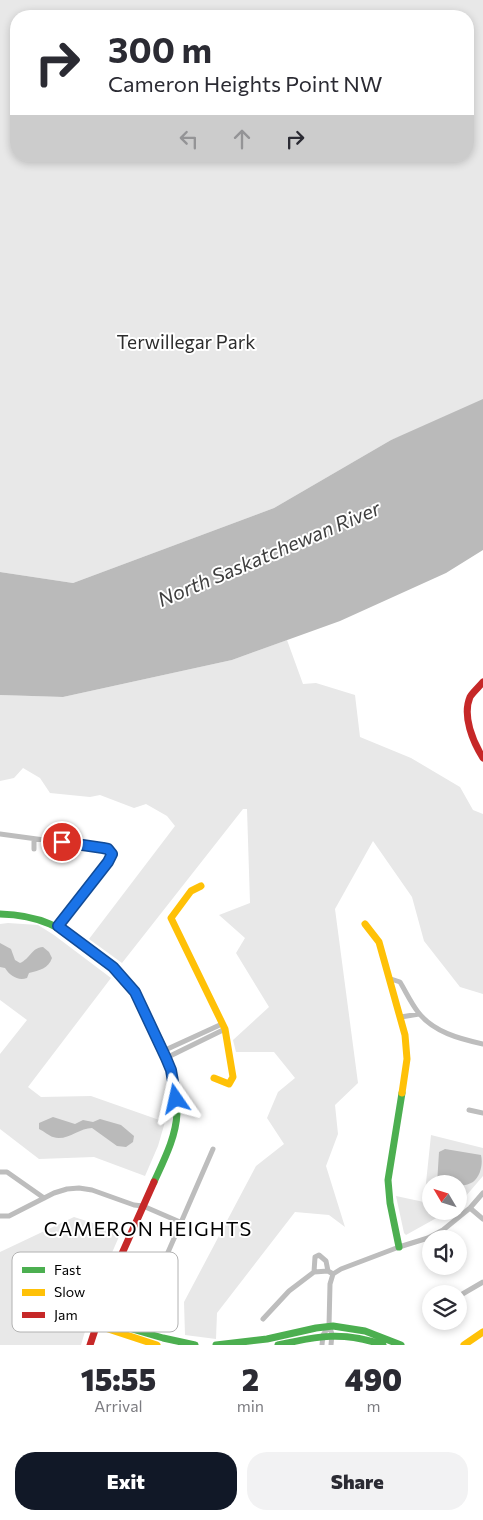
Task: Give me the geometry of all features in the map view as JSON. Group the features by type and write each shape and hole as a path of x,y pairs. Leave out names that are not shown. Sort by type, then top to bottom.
{"street":[{"path":"483,682 470,697 468,712 478,750 483,758"},
{"path":"0,834 103,848 108,849 112,854 108,862 58,926"},
{"path":"34,839 34,849"},
{"path":"201,886 191,891 173,914 172,921 223,1027 233,1077 232,1081 228,1084 214,1078"},
{"path":"0,914 39,918 58,926 113,967 129,983 141,1002 171,1070 176,1094 177,1112 175,1125 168,1148 122,1252"},
{"path":"365,924 379,942 391,979 405,1035 407,1059 388,1180 390,1203 399,1247"},
{"path":"391,979 400,982 419,1014 442,1031 457,1038 483,1044"},
{"path":"401,1017 419,1014"},
{"path":"165,1055 223,1027"},
{"path":"469,1110 483,1113"},
{"path":"167,1252 213,1149"},
{"path":"0,1172 10,1173 44,1198"},
{"path":"0,1216 9,1216 67,1188 78,1188 92,1190 134,1205 143,1206 180,1222"},
{"path":"263,1319 289,1291 314,1272 330,1273 428,1238 442,1230 470,1208 483,1193"},
{"path":"470,1208 483,1219"},
{"path":"314,1272 315,1257 319,1255 326,1261 330,1273 329,1326 332,1334 331,1345"},
{"path":"467,1291 483,1282"},
{"path":"322,1345 323,1335 329,1326"},
{"path":"216,1345 273,1338 297,1331 329,1326 360,1329 401,1345"},
{"path":"90,1345 94,1332"},
{"path":"126,1332 156,1342 195,1345"},
{"path":"464,1345 483,1332"},
{"path":"278,1345 332,1334 370,1339 383,1345"}],"green space":[{"name":"Terwillegar Park","path":"0,0 483,0 483,405 391,440 274,508 73,583 0,572"},
{"path":"287,640 303,684 316,683 355,695 360,737 411,758 460,787 473,810 483,814 483,994 460,987 424,941 412,897 373,841 335,909 358,1083 335,1105 338,1134 326,1166 345,1227 329,1215 295,1212 217,1313 216,1339 185,1335 184,1302 256,1166 284,1144 267,1118 278,1092 295,1078 274,1052 236,1052 233,1040 269,1007 236,953 245,938 219,915 250,903 247,809 243,809 122,963 89,939 175,826 167,816 146,804 134,808 100,795 90,797 50,793 40,778 23,768 14,778 0,781 0,695 63,697 232,660"},
{"path":"0,924 38,925 111,978 28,1087 41,1097 91,1096 165,1122 158,1146 145,1176 94,1157 39,1159 0,1129 0,1054 27,1020 0,1000"},
{"path":"431,1135 483,1148 483,1176 468,1194 468,1175 427,1175"},
{"path":"396,1196 422,1202 422,1220 433,1220 406,1235"},
{"path":"74,1217 121,1232 112,1252 12,1252 12,1332 85,1332 81,1345 0,1345 0,1252"}],"water":[{"name":"North Saskatchewan River","path":"483,399 483,550 446,573 340,621 232,660 63,697 0,695 0,572 73,583 274,508 391,440"},
{"path":"0,943 11,949 15,960 20,963 33,951 43,947 52,958 46,967 29,973 27,978 17,978 5,968 0,967"},
{"path":"53,1117 75,1124 83,1120 93,1122 100,1119 121,1125 134,1136 133,1142 126,1147 117,1146 92,1128 63,1138 53,1137 39,1129 39,1123"},
{"path":"445,1149 481,1155 480,1173 472,1183 468,1184 468,1175 438,1175 439,1152"}],"traffic: fast":[{"path":"0,914 39,920 71,936 116,970 141,1004 163,1051 174,1086 177,1104 172,1140 154,1182"},
{"path":"399,1247 390,1203 388,1180 402,1093"},
{"path":"216,1345 267,1339 333,1326 365,1331 401,1345"},
{"path":"142,1332 195,1345"},
{"path":"278,1345 330,1336 356,1338 383,1345"}],"traffic: slow":[{"path":"201,886 191,891 171,918 225,1029 233,1077 229,1084 214,1078"},
{"path":"365,924 379,942 405,1035 407,1059 402,1093"},
{"path":"117,1332 157,1345"},
{"path":"464,1345 483,1332"}],"traffic: jam":[{"path":"483,682 470,697 467,712 472,737 483,758"},
{"path":"123,1252 154,1182"},
{"path":"90,1345 94,1332"}],"district":[{"name":"CAMERON HEIGHTS","path":"148,1229"}],"route":[{"path":"62,842 108,849 112,854 108,862 58,926 113,967 129,983 141,1002 171,1070 176,1099"}]}
